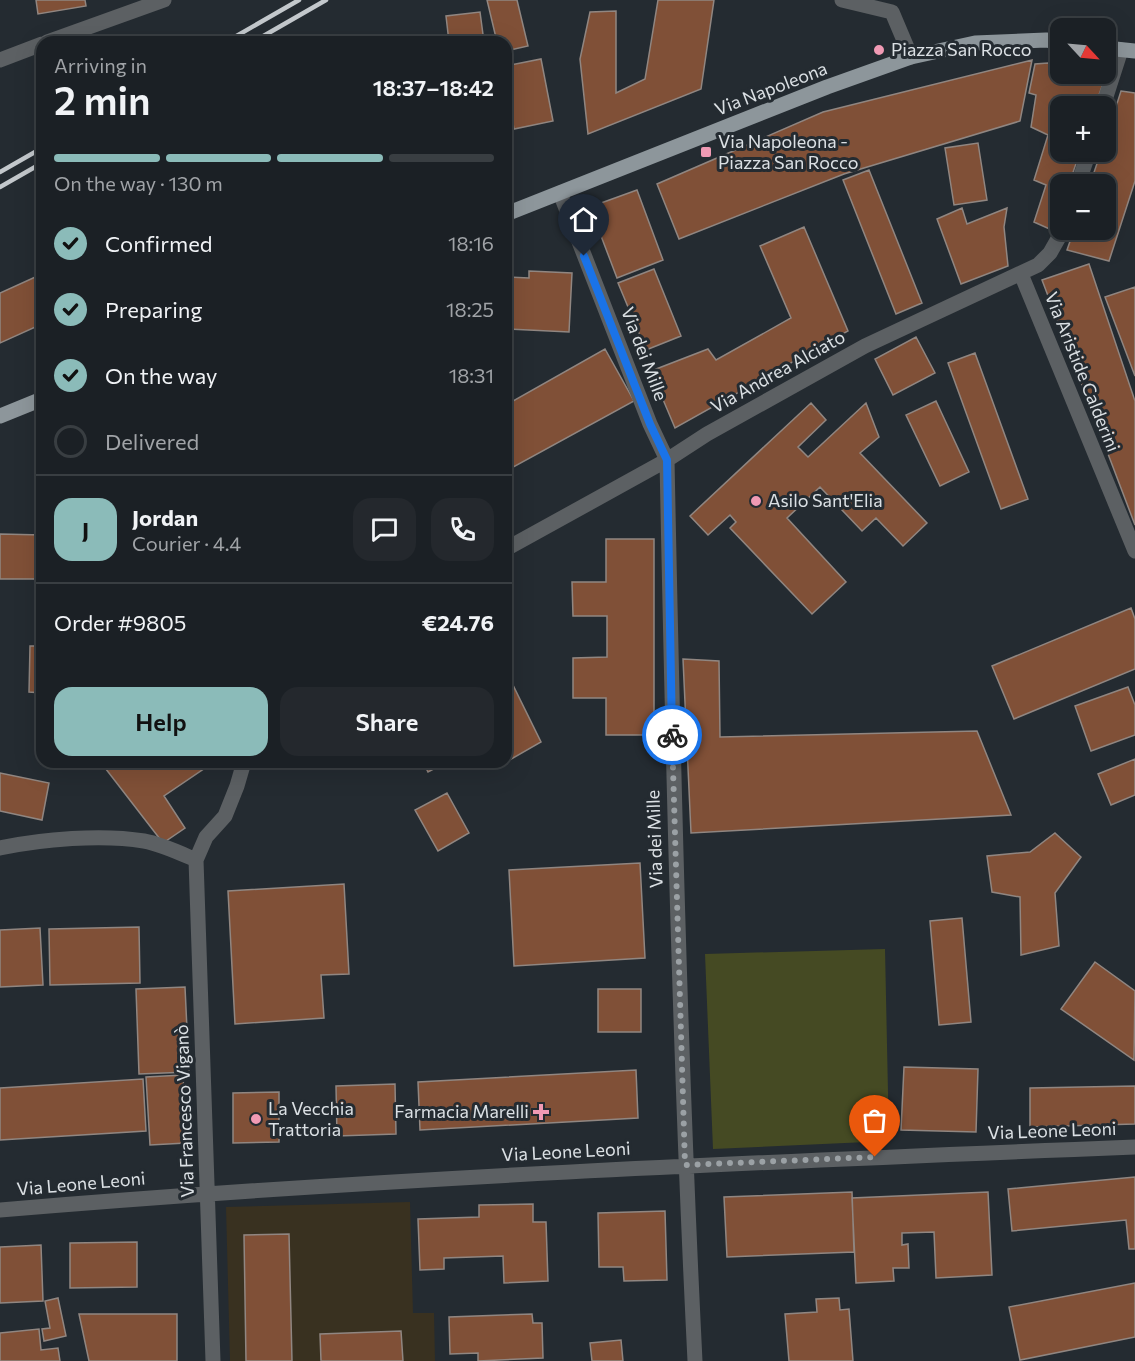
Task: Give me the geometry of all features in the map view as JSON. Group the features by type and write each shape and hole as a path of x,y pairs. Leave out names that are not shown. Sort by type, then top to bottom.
{"main road":[{"name":"Via Napoleona","path":"512,212 827,87 911,57 975,43 1050,41"},
{"path":"0,416 36,401"}],"street":[{"path":"64,36 164,0"},
{"path":"842,0 892,12 911,57"},
{"path":"0,60 36,46"},
{"path":"1106,96 1120,49"},
{"name":"Via dei Mille","path":"560,193 650,424 667,460 674,828 685,1165 695,1361"},
{"name":"Via Andrea Alciato","path":"512,546 667,460 707,434 865,345 1038,265 1050,253 1057,240"},
{"name":"Via Aristide Calderini","path":"1021,274 1135,551"},
{"path":"0,848 78,838 121,838 146,841 196,860 206,837 225,816 242,768"},
{"name":"Via Francesco Viganò","path":"196,860 213,1361"},
{"name":"Via Leone Leoni","path":"0,1210 207,1193 685,1165 1135,1147"}],"shaded area":[{"path":"410,1202 413,1313 434,1313 435,1361 403,1361 401,1331 320,1334 321,1361 292,1361 289,1234 244,1236 246,1361 230,1361 226,1207"}],"green space":[{"path":"885,949 889,1141 713,1149 705,954"}],"building":[{"path":"36,0 85,0 86,6 38,14"},
{"path":"487,0 517,0 528,46 512,50 512,36 496,36"},
{"path":"658,0 714,0 701,89 588,134 580,59 590,12 616,11 616,93 645,79"},
{"path":"480,12 483,36 448,36 446,16"},
{"path":"541,59 553,121 514,129 512,65"},
{"path":"1032,60 1020,121 844,174 679,239 657,184 823,112"},
{"path":"1035,64 1050,64 1050,84 1103,84 1099,96 1050,96 1050,162 1077,162 1072,174 1050,174 1050,229 1034,222 1046,185 1034,180 1048,135 1031,127 1036,95 1029,93"},
{"path":"1121,91 1135,93 1135,181 1116,239 1116,174 1093,174 1098,162 1116,162 1116,107"},
{"path":"978,143 987,200 954,205 945,148"},
{"path":"869,170 922,303 896,314 843,180"},
{"path":"637,190 663,260 617,278 590,207"},
{"path":"962,208 967,224 1007,208 1004,227 1008,266 961,284 937,219"},
{"path":"804,227 848,331 675,428 651,371 708,349 716,360 791,318 760,246"},
{"path":"1070,240 1116,240 1109,261 1067,250"},
{"path":"1089,264 1135,401 1135,525 1042,280"},
{"path":"654,269 681,336 646,350 618,283"},
{"path":"529,271 572,273 569,332 512,329 512,277 529,278"},
{"path":"36,277 36,327 0,343 0,293"},
{"path":"1135,287 1135,376 1105,297"},
{"path":"916,337 935,373 893,395 875,359"},
{"path":"605,349 634,401 512,468 512,402"},
{"path":"975,353 1028,499 1001,509 948,363"},
{"path":"936,401 969,472 940,486 906,415"},
{"name":"Asilo Sant'Elia","path":"811,403 826,420 798,447 808,457 866,403 879,437 860,453 927,523 903,546 876,518 862,531 820,487 787,518 846,582 812,614 730,528 736,522 730,515 708,535 690,516"},
{"path":"0,534 36,535 36,579 0,579"},
{"path":"606,539 654,539 654,735 606,735 606,698 573,698 573,658 607,657 607,616 573,616 572,582 606,582"},
{"path":"1131,608 1135,619 1135,669 1014,719 992,666"},
{"path":"30,646 36,646 36,693 29,692"},
{"path":"683,659 719,661 720,737 977,731 1011,815 691,833"},
{"path":"512,683 541,742 512,759"},
{"path":"1128,687 1135,705 1135,735 1091,751 1075,706"},
{"path":"1135,759 1135,795 1111,805 1098,774"},
{"path":"105,768 205,768 164,796 185,828 163,843"},
{"path":"0,773 49,783 42,820 0,811"},
{"path":"447,793 469,833 438,851 415,810"},
{"path":"1055,833 1081,857 1055,893 1059,946 1021,955 1020,897 992,892 987,856 1030,852"},
{"path":"640,863 645,958 514,966 509,870"},
{"path":"344,884 349,974 321,975 324,1018 235,1024 228,891"},
{"path":"962,918 971,1022 939,1025 930,921"},
{"path":"139,927 140,983 50,985 49,929"},
{"path":"40,928 43,985 0,987 0,930"},
{"path":"1095,962 1135,991 1134,1060 1061,1009"},
{"path":"185,987 189,1072 139,1074 136,989"},
{"path":"598,989 641,989 641,1032 598,1032"},
{"path":"904,1067 978,1069 976,1132 901,1130"},
{"path":"636,1070 638,1118 420,1130 418,1082"},
{"path":"183,1075 186,1143 150,1145 146,1077"},
{"path":"143,1079 146,1131 0,1140 0,1088"},
{"path":"395,1084 396,1134 337,1136 336,1086"},
{"path":"1135,1086 1135,1124 1030,1127 1030,1088"},
{"path":"279,1092 279,1142 233,1143 233,1093"},
{"path":"1135,1177 1135,1249 1129,1249 1126,1220 1012,1231 1008,1189"},
{"path":"852,1192 854,1252 727,1257 724,1197"},
{"path":"988,1192 992,1275 936,1278 934,1232 902,1233 902,1245 908,1244 909,1268 893,1268 894,1281 856,1283 852,1198"},
{"path":"533,1204 533,1222 546,1222 548,1281 504,1283 503,1256 444,1258 444,1269 420,1270 418,1219 479,1217 479,1205"},
{"path":"665,1211 667,1280 624,1281 623,1267 599,1267 598,1213"},
{"path":"289,1234 292,1361 246,1361 244,1235"},
{"path":"137,1242 137,1287 70,1288 70,1243"},
{"path":"41,1245 43,1301 0,1303 0,1247"},
{"path":"1135,1283 1135,1337 1020,1360 1009,1307"},
{"path":"58,1298 66,1336 44,1341 42,1329 50,1328 45,1301"},
{"path":"839,1298 840,1310 849,1309 853,1361 789,1361 785,1314 817,1312 816,1299"},
{"path":"79,1314 177,1314 177,1361 89,1361"},
{"path":"532,1314 533,1323 542,1323 543,1358 478,1361 478,1353 450,1354 449,1317"},
{"path":"39,1329 41,1350 58,1348 60,1361 0,1361 0,1333"},
{"path":"401,1331 403,1361 321,1361 320,1334"},
{"path":"621,1340 623,1361 592,1361 590,1343"}],"railway":[{"path":"236,36 299,0"},
{"path":"263,36 326,0"},
{"path":"0,172 36,151"},
{"path":"0,187 36,166"}],"way so far":[{"path":"672,735 685,1165 875,1157"}],"place":[{"name":"Piazza San Rocco","path":"879,50"},
{"name":"Via Napoleona - Piazza San Rocco","path":"706,152"},
{"name":"Asilo Sant'Elia","path":"756,501"},
{"name":"Farmacia Marelli","path":"541,1112"},
{"name":"La Vecchia Trattoria","path":"256,1119"}],"route":[{"path":"584,256 650,424 667,460 672,735"}]}
